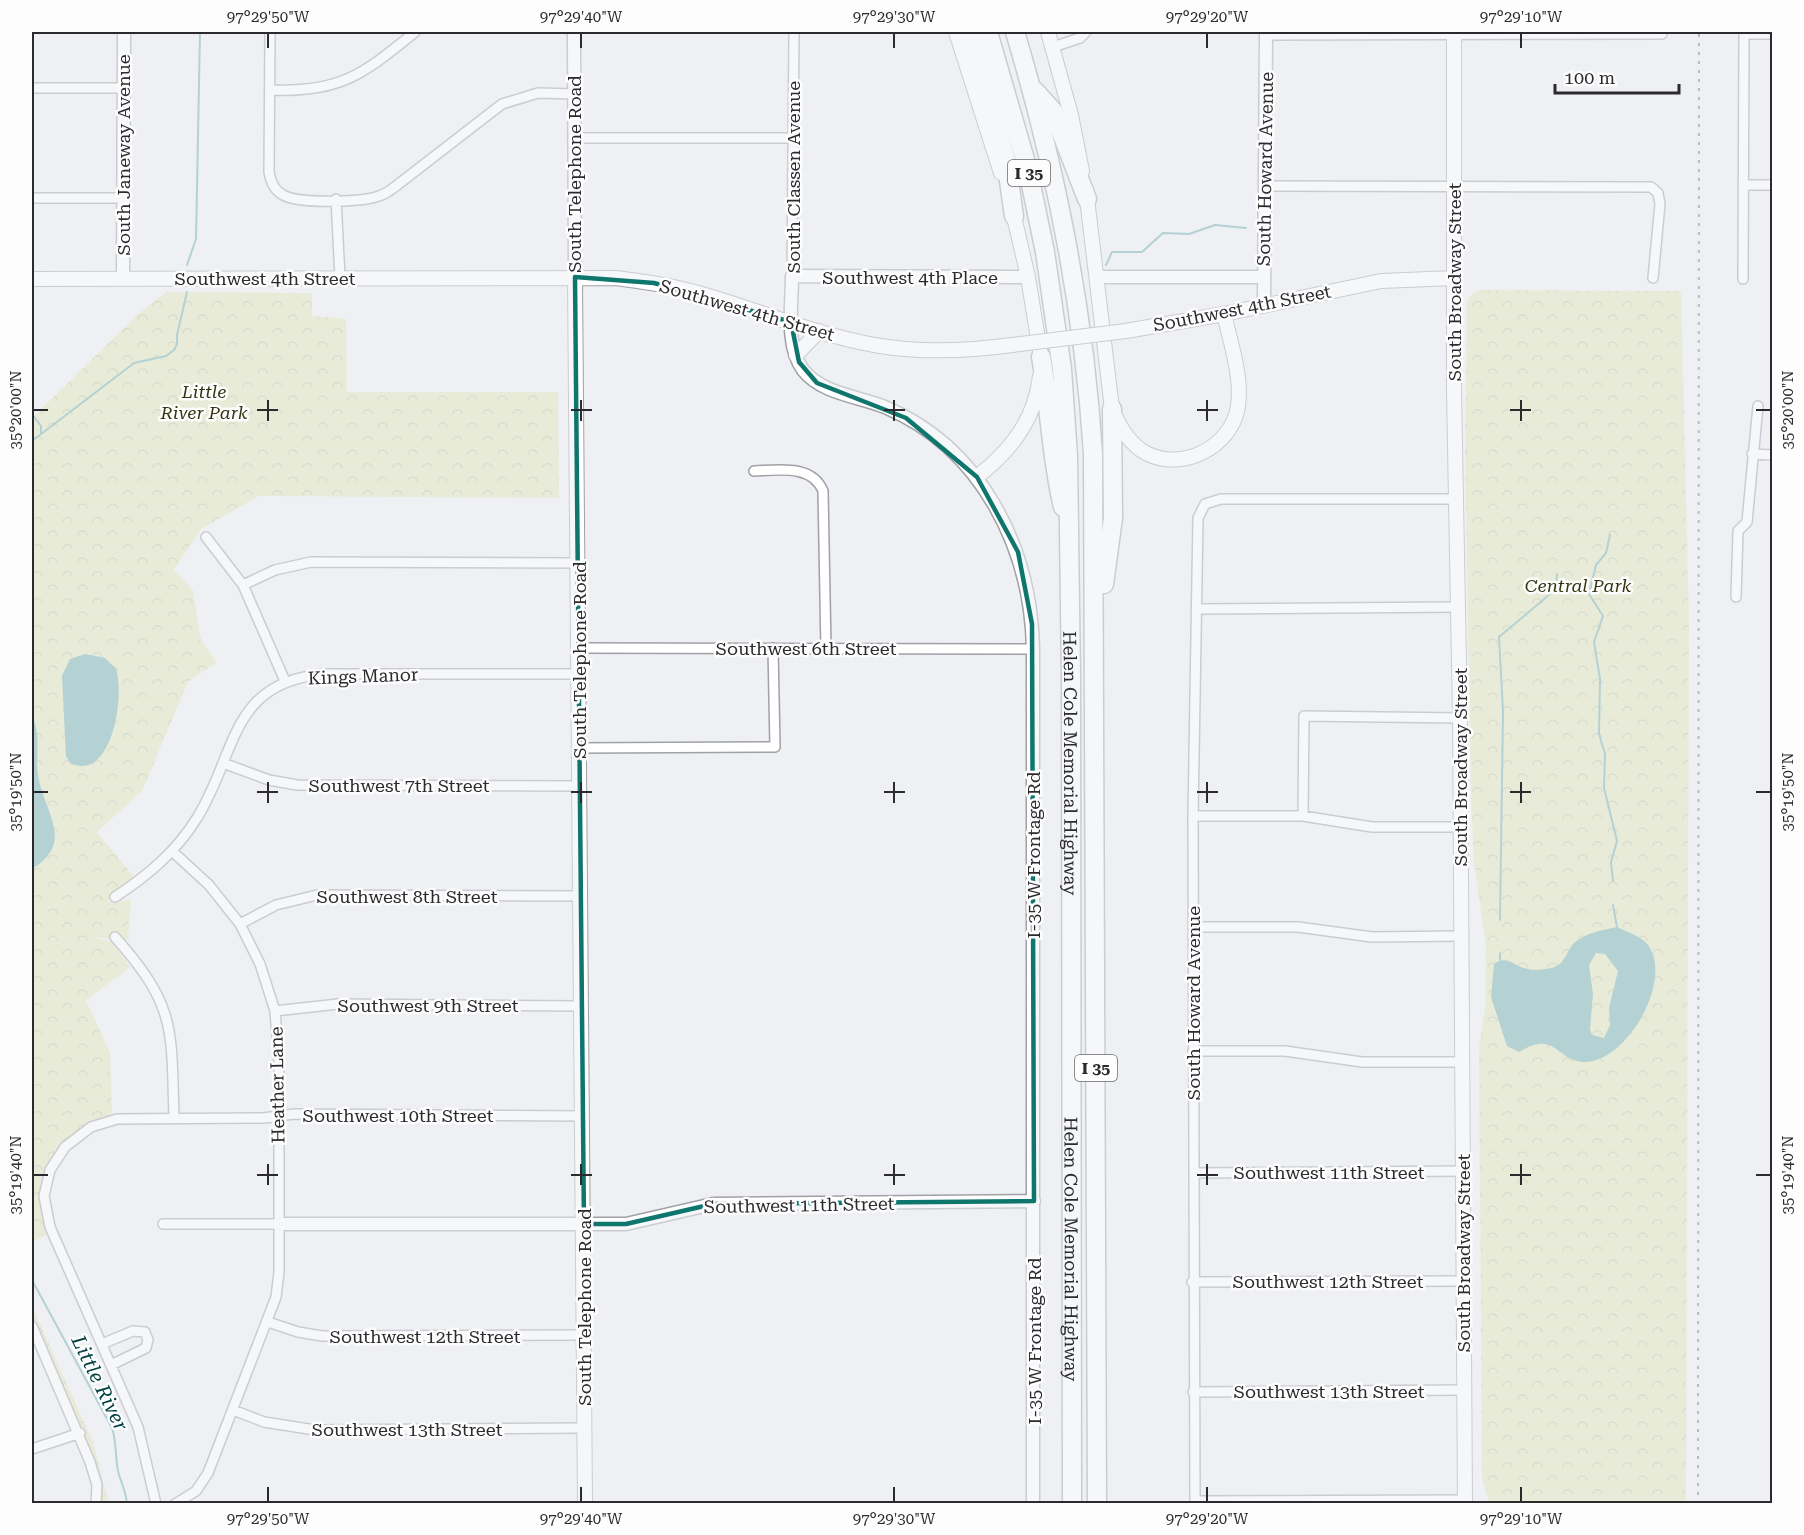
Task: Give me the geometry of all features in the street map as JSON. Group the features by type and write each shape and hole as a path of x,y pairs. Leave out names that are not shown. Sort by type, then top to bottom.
{"highway":[{"path":"972,32 1006,160 1014,216"},
{"name":"Helen Cole Memorial Highway","path":"988,32 1028,170 1051,284 1062,369 1070,540 1072,1503"},
{"name":"Helen Cole Memorial Highway","path":"1015,32 1053,163 1070,249 1087,368 1095,497 1097,1503"},
{"path":"1032,87 1053,111 1087,199"},
{"path":"1041,357 1048,394 1056,478 1070,540"},
{"path":"1096,633 1112,539 1112,409"}],"main road":[{"path":"957,32 1014,216 1028,277 1041,357 1036,398 1026,424 1006,452 977,477"},
{"path":"1048,32 1071,115 1087,199 1112,409 1129,439 1142,450 1156,456 1174,459 1194,456 1218,442 1235,417 1238,394 1224,314"},
{"name":"South Broadway Street","path":"1454,33 1454,278 1460,718 1465,1502"},
{"name":"Southwest 4th Street","path":"32,279 575,277 654,283 703,294 819,331 878,345 917,350 976,350 1126,331 1224,314 1381,281 1454,278"},
{"name":"South Telephone Road","path":"575,277 585,1503"},
{"path":"796,355 819,331"}],"street":[{"name":"South Janeway Avenue","path":"123,278 124,32"},
{"path":"270,32 269,172 273,186 279,193 293,199 368,199 386,193 486,115 512,99 546,92 574,94"},
{"path":"270,90 314,89 340,84 363,72 415,32"},
{"name":"South Telephone Road","path":"574,32 575,277"},
{"name":"South Classen Avenue","path":"791,322 794,32"},
{"path":"1053,47 1080,38 1086,32"},
{"path":"1266,33 1662,34 1662,32"},
{"name":"South Howard Avenue","path":"1264,306 1266,33"},
{"path":"1743,279 1744,33 1773,34"},
{"path":"32,88 123,88"},
{"path":"574,138 793,138"},
{"path":"1743,185 1773,185"},
{"path":"1266,186 1651,187 1658,194 1660,204 1653,278"},
{"path":"32,198 123,198"},
{"path":"336,199 339,278"},
{"name":"Southwest 4th Place","path":"792,276 1028,277"},
{"path":"1097,277 1264,277"},
{"name":"I-35 W Frontage Rd","path":"791,322 796,355 804,370 817,383 887,408 906,418 945,446 977,477 998,508 1018,552 1031,605 1033,649 1034,1503"},
{"path":"1736,597 1738,531 1747,522 1758,406"},
{"path":"1752,454 1773,454"},
{"path":"754,471 795,470 813,476 818,482 824,497 826,649"},
{"name":"South Howard Avenue","path":"1195,1502 1192,1282 1193,816 1198,518 1205,504 1221,499 1456,499"},
{"path":"206,537 243,585 285,681"},
{"path":"243,585 275,570 311,562 578,563"},
{"path":"1196,609 1458,608"},
{"name":"Southwest 6th Street","path":"579,648 1033,649"},
{"path":"579,748 774,747 773,648"},
{"name":"Kings Manor","path":"115,897 139,881 171,851 206,803 245,715 263,695 285,681 324,674 579,674"},
{"path":"1303,816 1304,716 1460,718"},
{"name":"Southwest 7th Street","path":"223,763 269,780 297,785 579,786"},
{"path":"1193,816 1303,816 1372,827 1460,827"},
{"name":"Heather Lane","path":"171,851 209,885 240,924 260,964 275,1011 279,1054 278,1290 268,1322 202,1484 189,1497 175,1503"},
{"name":"Southwest 8th Street","path":"240,924 276,905 317,896 580,896"},
{"path":"1193,927 1298,927 1372,937 1460,936"},
{"path":"115,937 149,978 166,1013 173,1052 174,1117"},
{"name":"Southwest 9th Street","path":"275,1011 338,1004 581,1006"},
{"path":"1193,1051 1285,1052 1362,1062 1462,1062"},
{"name":"Southwest 10th Street","path":"102,1344 50,1227 44,1196 50,1170 65,1147 91,1127 117,1119 174,1117 583,1116"},
{"name":"Southwest 11th Street","path":"1194,1173 1463,1171"},
{"name":"Southwest 11th Street","path":"279,1224 584,1224 640,1222 713,1204 1034,1201"},
{"path":"163,1224 279,1224"},
{"name":"Southwest 12th Street","path":"1192,1282 1463,1281"},
{"name":"Southwest 12th Street","path":"268,1322 298,1332 322,1336 584,1335"},
{"path":"32,1326 80,1433 97,1485 96,1503"},
{"path":"111,1365 146,1348 145,1332 137,1330 102,1344 111,1365 138,1428 156,1503"},
{"name":"Southwest 13th Street","path":"1193,1392 1464,1390"},
{"name":"Southwest 13th Street","path":"233,1410 264,1422 315,1430 584,1428"},
{"path":"32,1449 80,1433"},
{"path":"1195,1502 1465,1502"}],"highlighted area":[{"path":"575,277 654,283 791,322 799,362 817,383 906,418 977,477 1018,552 1032,624 1034,1201 713,1204 626,1224 584,1224"}],"green space":[{"name":"Central Park","path":"1480,290 1681,291 1689,619 1686,1503 1489,1503 1482,1479 1479,1047 1485,1009 1486,946 1474,864 1471,798 1465,452 1467,301 1474,292"},
{"name":"Little River Park","path":"166,292 312,293 312,316 346,319 347,392 558,392 559,498 259,496 201,529 174,570 193,590 201,641 217,662 188,682 142,791 97,832 135,878 107,901 131,900 128,940 91,937 112,942 130,967 86,1000 110,1053 112,1112 110,1118 51,1159 39,1195 46,1235 32,1242 32,418 137,315"},
{"path":"32,1306 93,1442 109,1503 92,1503 91,1474 32,1330"}],"water":[{"path":"85,654 105,658 116,669 119,698 112,734 105,749 96,761 84,766 70,763 66,756 62,676 70,659"},
{"path":"32,716 38,738 38,775 54,826 55,837 52,848 45,859 32,869"},
{"path":"1617,927 1642,939 1648,945 1654,960 1655,978 1650,998 1642,1017 1630,1034 1616,1049 1601,1058 1585,1062 1575,1061 1549,1045 1532,1046 1519,1052 1507,1046 1491,997 1494,964 1503,960 1531,970 1552,968 1562,961 1578,940","holes":["1596,953 1605,954 1618,971 1609,1008 1610,1025 1604,1038 1592,1035 1590,1029 1593,994 1589,965"]}],"waterway":[{"path":"187,265 196,239 200,32"},
{"path":"1106,265 1112,252 1142,252 1163,233 1189,234 1215,225 1246,228"},
{"path":"32,441 134,363 166,356 174,350 187,292"},
{"name":"Little River","path":"32,414 41,426 41,434"},
{"path":"1610,535 1606,553 1596,565 1589,594 1603,616 1594,642 1600,679 1599,734 1605,754 1604,788 1617,841 1611,862 1613,881"},
{"path":"1500,920 1503,711 1499,637 1556,589 1557,574"},
{"path":"1613,905 1617,927"},
{"path":"1500,953 1500,960"},
{"name":"Little River","path":"32,1280 112,1428 118,1471 127,1504"}],"railway":[{"path":"1698,1504 1699,32"}]}
